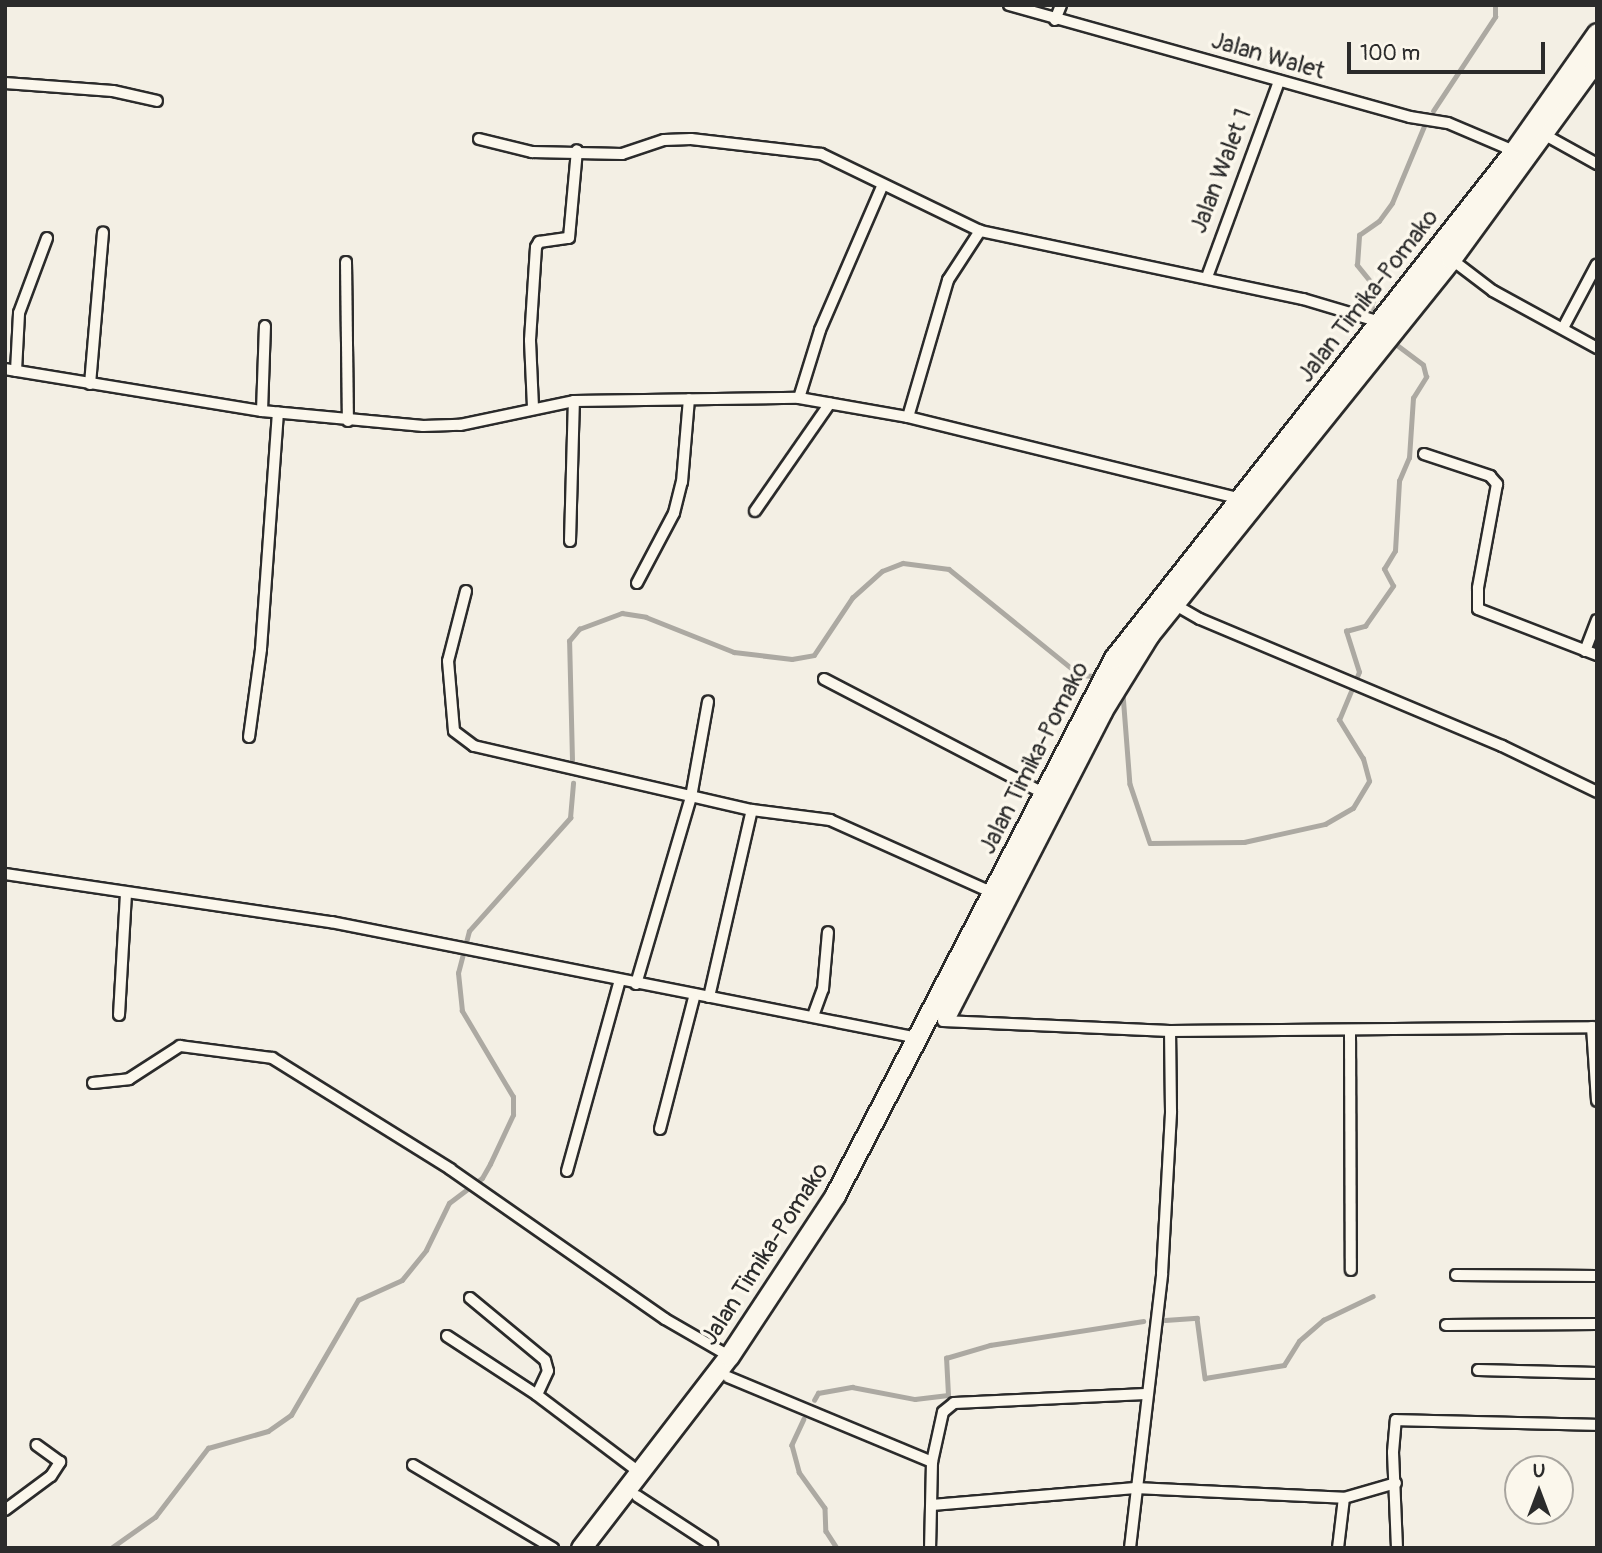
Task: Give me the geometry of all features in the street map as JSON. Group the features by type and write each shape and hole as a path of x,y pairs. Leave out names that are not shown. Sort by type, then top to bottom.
{"highway":[{"name":"Jalan Timika-Pomako","path":"597,1548 728,1377 845,1203 943,1021 1102,711 1172,603 1346,375 1380,321 1514,151 1597,33"},
{"name":"Jalan Timika-Pomako","path":"580,1548 729,1356 835,1195 919,1038 1114,658 1239,498 1451,259 1595,66"}],"street":[{"name":"Jalan Walet","path":"1009,5 1279,81 1448,123 1514,151"},
{"path":"1055,20 1061,5"},
{"name":"Jalan Walet 1","path":"1206,277 1243,168 1279,81"},
{"path":"5,83 113,91 158,102"},
{"path":"1545,135 1597,164"},
{"path":"479,139 532,152 578,150 622,154 664,141 691,139 821,154 883,187 981,231 1206,277 1380,321"},
{"path":"533,407 530,340 536,247 539,242 569,238 578,150"},
{"path":"799,398 820,330 883,187"},
{"path":"908,416 948,280 981,231"},
{"path":"90,384 103,233"},
{"path":"47,238 19,313 11,370 262,411 348,421 444,426 574,401 799,398 908,416 1239,498"},
{"path":"1451,259 1486,287 1597,348"},
{"path":"346,262 348,421"},
{"path":"1563,328 1597,264"},
{"path":"262,411 265,326"},
{"path":"637,583 674,513 682,482 689,399"},
{"path":"570,541 574,401"},
{"path":"755,511 830,403"},
{"path":"249,737 261,649 278,413"},
{"path":"1424,454 1490,476 1497,484 1478,588 1478,609 1597,655"},
{"path":"466,591 448,661 454,730 490,753 752,810 849,826 993,893"},
{"path":"1172,603 1199,619 1347,679 1597,792"},
{"path":"1585,651 1597,620"},
{"path":"824,679 1043,793"},
{"path":"636,984 691,797 708,702"},
{"path":"709,997 752,810"},
{"path":"5,874 126,895 309,918 919,1038"},
{"path":"119,1015 126,895"},
{"path":"813,1016 823,989 828,933"},
{"path":"567,1171 620,980"},
{"path":"660,1129 695,994"},
{"path":"943,1021 1170,1031 1595,1027 1597,1101"},
{"path":"1130,1548 1162,1274 1171,1111 1170,1031"},
{"path":"1350,1031 1351,1270"},
{"path":"93,1083 130,1079 180,1046 258,1054 450,1169 665,1319 729,1356"},
{"path":"1456,1275 1597,1276"},
{"path":"470,1298 545,1360 548,1371 537,1395"},
{"path":"1446,1325 1597,1324"},
{"path":"447,1336 537,1395 640,1473"},
{"path":"1478,1370 1597,1373"},
{"path":"728,1377 932,1462"},
{"path":"930,1548 932,1462 943,1412 954,1403 1146,1394"},
{"path":"1397,1548 1396,1420 1597,1425"},
{"path":"5,1510 51,1476 60,1462 37,1445"},
{"path":"413,1465 552,1548"},
{"path":"932,1505 1135,1488 1344,1498 1396,1483"},
{"path":"637,1496 712,1545"},
{"path":"1338,1548 1344,1498"}],"waterway":[{"path":"1433,111 1495,17 1495,5"},
{"path":"1377,315 1371,306 1377,290 1357,265 1359,235 1379,221 1392,203 1424,126"},
{"path":"1123,694 1130,784 1150,843 1244,842 1325,824 1353,808 1369,781 1363,759 1339,720 1359,672 1346,631 1365,626 1393,586 1384,569 1395,551 1399,481 1409,458 1413,398 1426,377 1423,365 1393,342"},
{"path":"572,760 569,641 579,629 622,613 646,617 734,652 792,659 814,655 852,598 882,571 903,563 949,569 1080,675 1095,676"},
{"path":"111,1548 155,1517 208,1448 268,1431 291,1415 358,1300 402,1280 426,1250 449,1203 482,1178 513,1115 513,1097 462,1011 458,973 469,931 570,818 573,783"},
{"path":"1165,1320 1197,1318 1205,1378 1284,1365 1299,1341 1323,1320 1373,1296"},
{"path":"814,1400 818,1393 852,1387 915,1399 948,1395 946,1358 990,1345 1143,1321"},
{"path":"804,1419 792,1445 799,1472 825,1508 826,1531 837,1548"}]}
